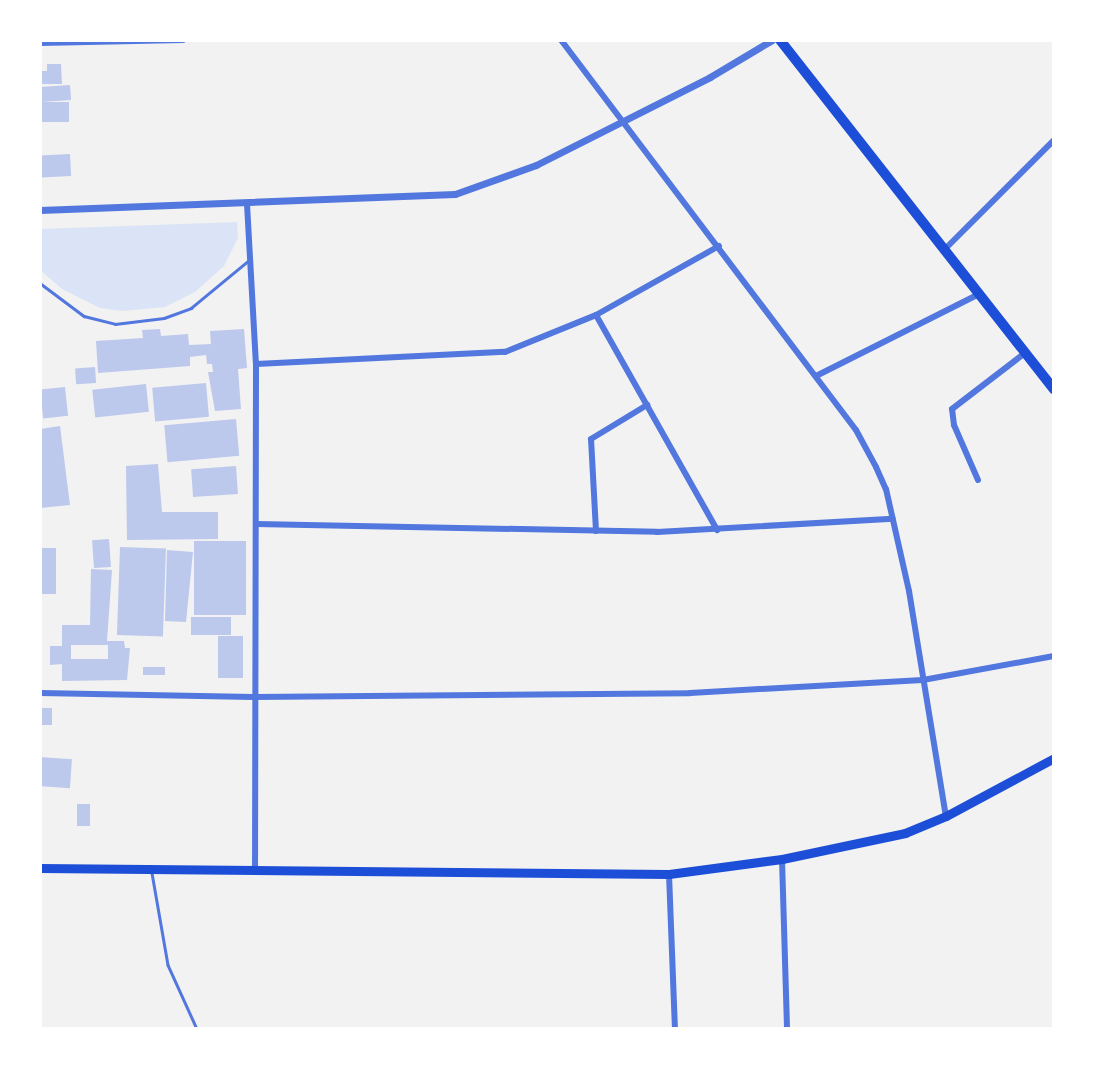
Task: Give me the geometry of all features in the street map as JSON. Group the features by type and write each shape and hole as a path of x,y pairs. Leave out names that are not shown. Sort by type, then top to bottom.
{"main road":[{"path":"780,40 1054,390"},
{"path":"40,868 669,874 782,859 870,842 946,816 1054,758"}],"street":[{"path":"40,43 183,40"},
{"path":"561,40 626,121 856,430 876,467 893,519 946,816"},
{"path":"40,210 455,194 510,177 626,121 772,40"},
{"path":"945,249 1054,139"},
{"path":"247,204 256,364 253,697 255,871"},
{"path":"256,364 473,357 533,344 596,315 719,246"},
{"path":"816,376 979,294"},
{"path":"596,315 718,530"},
{"path":"978,480 954,425 952,409 1025,353"},
{"path":"596,531 591,439 647,405"},
{"path":"256,524 596,531 718,530 893,519"},
{"path":"40,693 253,697 690,693 923,680 1054,656"},
{"path":"782,859 787,1029"},
{"path":"669,874 676,1029"}],"lane":[{"path":"40,283 84,316 116,324 164,318 191,308 250,259"},
{"path":"152,870 168,965 197,1029"}],"shaded area":[{"path":"237,222 238,238 224,266 195,292 165,307 122,311 100,308 62,289 40,270 40,229"}],"building":[{"path":"47,64 61,64 62,84 40,84 40,71 47,71"},
{"path":"70,85 71,100 41,102 40,87"},
{"path":"40,102 69,102 69,122 40,122"},
{"path":"70,154 71,176 41,178 40,156"},
{"path":"160,329 161,336 188,334 189,345 211,344 210,331 244,329 247,368 238,369 241,409 215,411 208,372 213,372 212,364 207,364 206,355 190,357 190,366 98,373 96,341 143,338 142,330"},
{"path":"95,367 96,383 76,384 75,368"},
{"path":"206,383 209,417 155,422 152,388"},
{"path":"146,384 149,412 95,417 92,390"},
{"path":"65,387 68,416 43,418 40,390"},
{"path":"236,419 239,456 167,462 164,425"},
{"path":"60,426 70,505 40,508 40,429"},
{"path":"158,464 162,512 218,512 218,539 127,540 126,466"},
{"path":"236,466 238,494 193,497 191,469"},
{"path":"109,539 111,567 94,568 92,540"},
{"path":"194,541 246,541 246,615 194,615"},
{"path":"120,547 166,549 163,637 117,635"},
{"path":"40,548 56,548 56,594 40,594"},
{"path":"167,550 193,552 186,622 165,621"},
{"path":"91,569 112,570 107,641 124,641 125,648 130,648 127,680 62,681 62,664 50,665 50,646 62,646 62,625 90,625","holes":["71,645 108,645 108,659 71,659"]},
{"path":"191,617 231,617 231,635 191,635"},
{"path":"218,636 243,636 243,678 218,678"},
{"path":"143,667 165,667 165,675 143,675"},
{"path":"40,708 52,708 52,725 40,725"},
{"path":"40,757 72,759 70,788 40,786"},
{"path":"77,804 90,804 90,826 77,826"}]}
